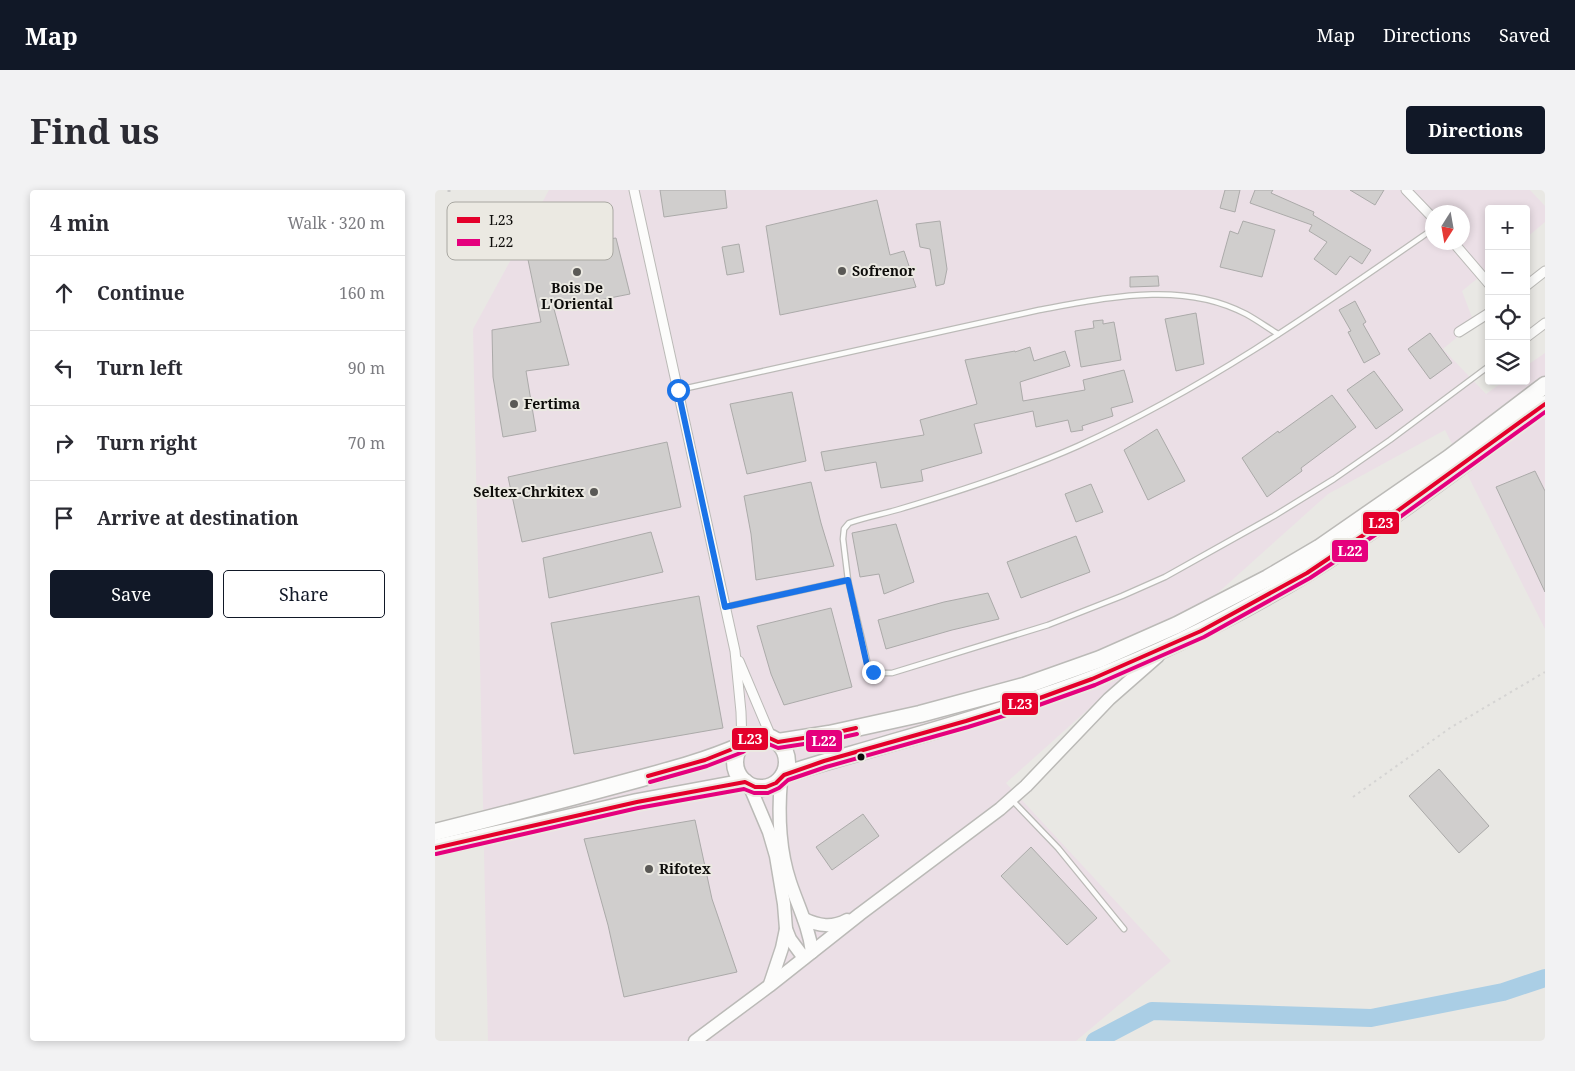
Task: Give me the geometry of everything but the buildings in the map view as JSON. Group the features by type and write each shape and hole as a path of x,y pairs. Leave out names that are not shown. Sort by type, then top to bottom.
{"highway":[{"path":"435,832 579,796 675,769 705,760 758,736 775,740 829,734 920,714 1024,686 1100,659 1177,625 1237,595 1319,548 1449,458 1545,385"},
{"path":"782,777 824,761 889,744 1014,706 1092,679 1201,631 1307,573 1406,506 1545,404"},
{"path":"741,745 735,759 735,766 741,779 758,788 767,788 774,785 782,777 787,768 786,754 775,740"},
{"path":"435,848 637,802 748,784"}],"street":[{"path":"634,190 735,651 741,712 741,745"},
{"path":"1405,190 1425,210"},
{"path":"1460,250 1485,279"},
{"path":"1530,283 1545,271"},
{"path":"1459,332 1485,316"},
{"path":"1530,334 1545,323"},
{"path":"695,1041 993,815 1026,786 1109,699 1169,646"},
{"path":"735,651 775,740"},
{"path":"782,777 779,820 784,861 794,894 808,929 808,955"},
{"path":"748,784 769,832 781,880 786,929 790,939 808,955"},
{"path":"804,919 814,924 832,926 841,924 860,914"},
{"path":"769,986 782,948 786,929"}],"lane":[{"path":"1425,235 1333,299 1221,371 1139,416 1045,460 942,496 849,523 844,529 843,539 848,580 867,665 877,673 892,673 1048,625 1165,577 1274,516 1334,479 1485,369"},
{"path":"678,390 1039,310 1094,300 1137,295 1170,294 1191,296 1211,301 1246,314 1278,334"},
{"path":"725,607 848,580"},
{"path":"1011,799 1058,848 1124,929"}],"path":[{"path":"1353,797 1450,728 1545,672"}],"shaded area":[{"path":"549,190 1530,190 1545,206 1545,222 1530,235 1530,205 1485,205 1485,272 1462,291 1474,323 1443,349 1486,394 1498,385 1530,385 1530,363 1545,353 1545,629 1445,430 1328,494 1006,783 1171,961 1076,1041 488,1041 473,329 511,260 613,260 613,202 542,202"}],"waterway":[{"path":"1095,1041 1152,1011 1371,1018 1503,992 1545,978"}],"transit line":[{"name":"L23","path":"435,848 637,802 745,782 755,787 766,787 776,783 784,775 824,761 966,721 1037,699 1092,679 1201,631 1307,573 1374,528 1545,404"},
{"name":"L22","path":"436,854 638,808 744,789 754,793 768,793 779,788 788,780 826,767 968,727 1095,685 1204,637 1310,578 1378,533 1545,412"},
{"name":"L23","path":"648,776 705,760 740,746 751,738 758,736 765,736 778,742 856,728"},
{"name":"L22","path":"650,782 707,766 743,752 759,742 764,742 778,748 857,734"}],"place":[{"name":"Sofrenor","path":"842,271"},
{"name":"Bois De L'Oriental","path":"577,272"},
{"name":"Fertima","path":"514,404"},
{"name":"Seltex-Chrkitex","path":"594,492"},
{"name":"Rifotex","path":"649,869"}],"route":[{"path":"678,390 725,607 848,580 867,665 873,672"}]}
